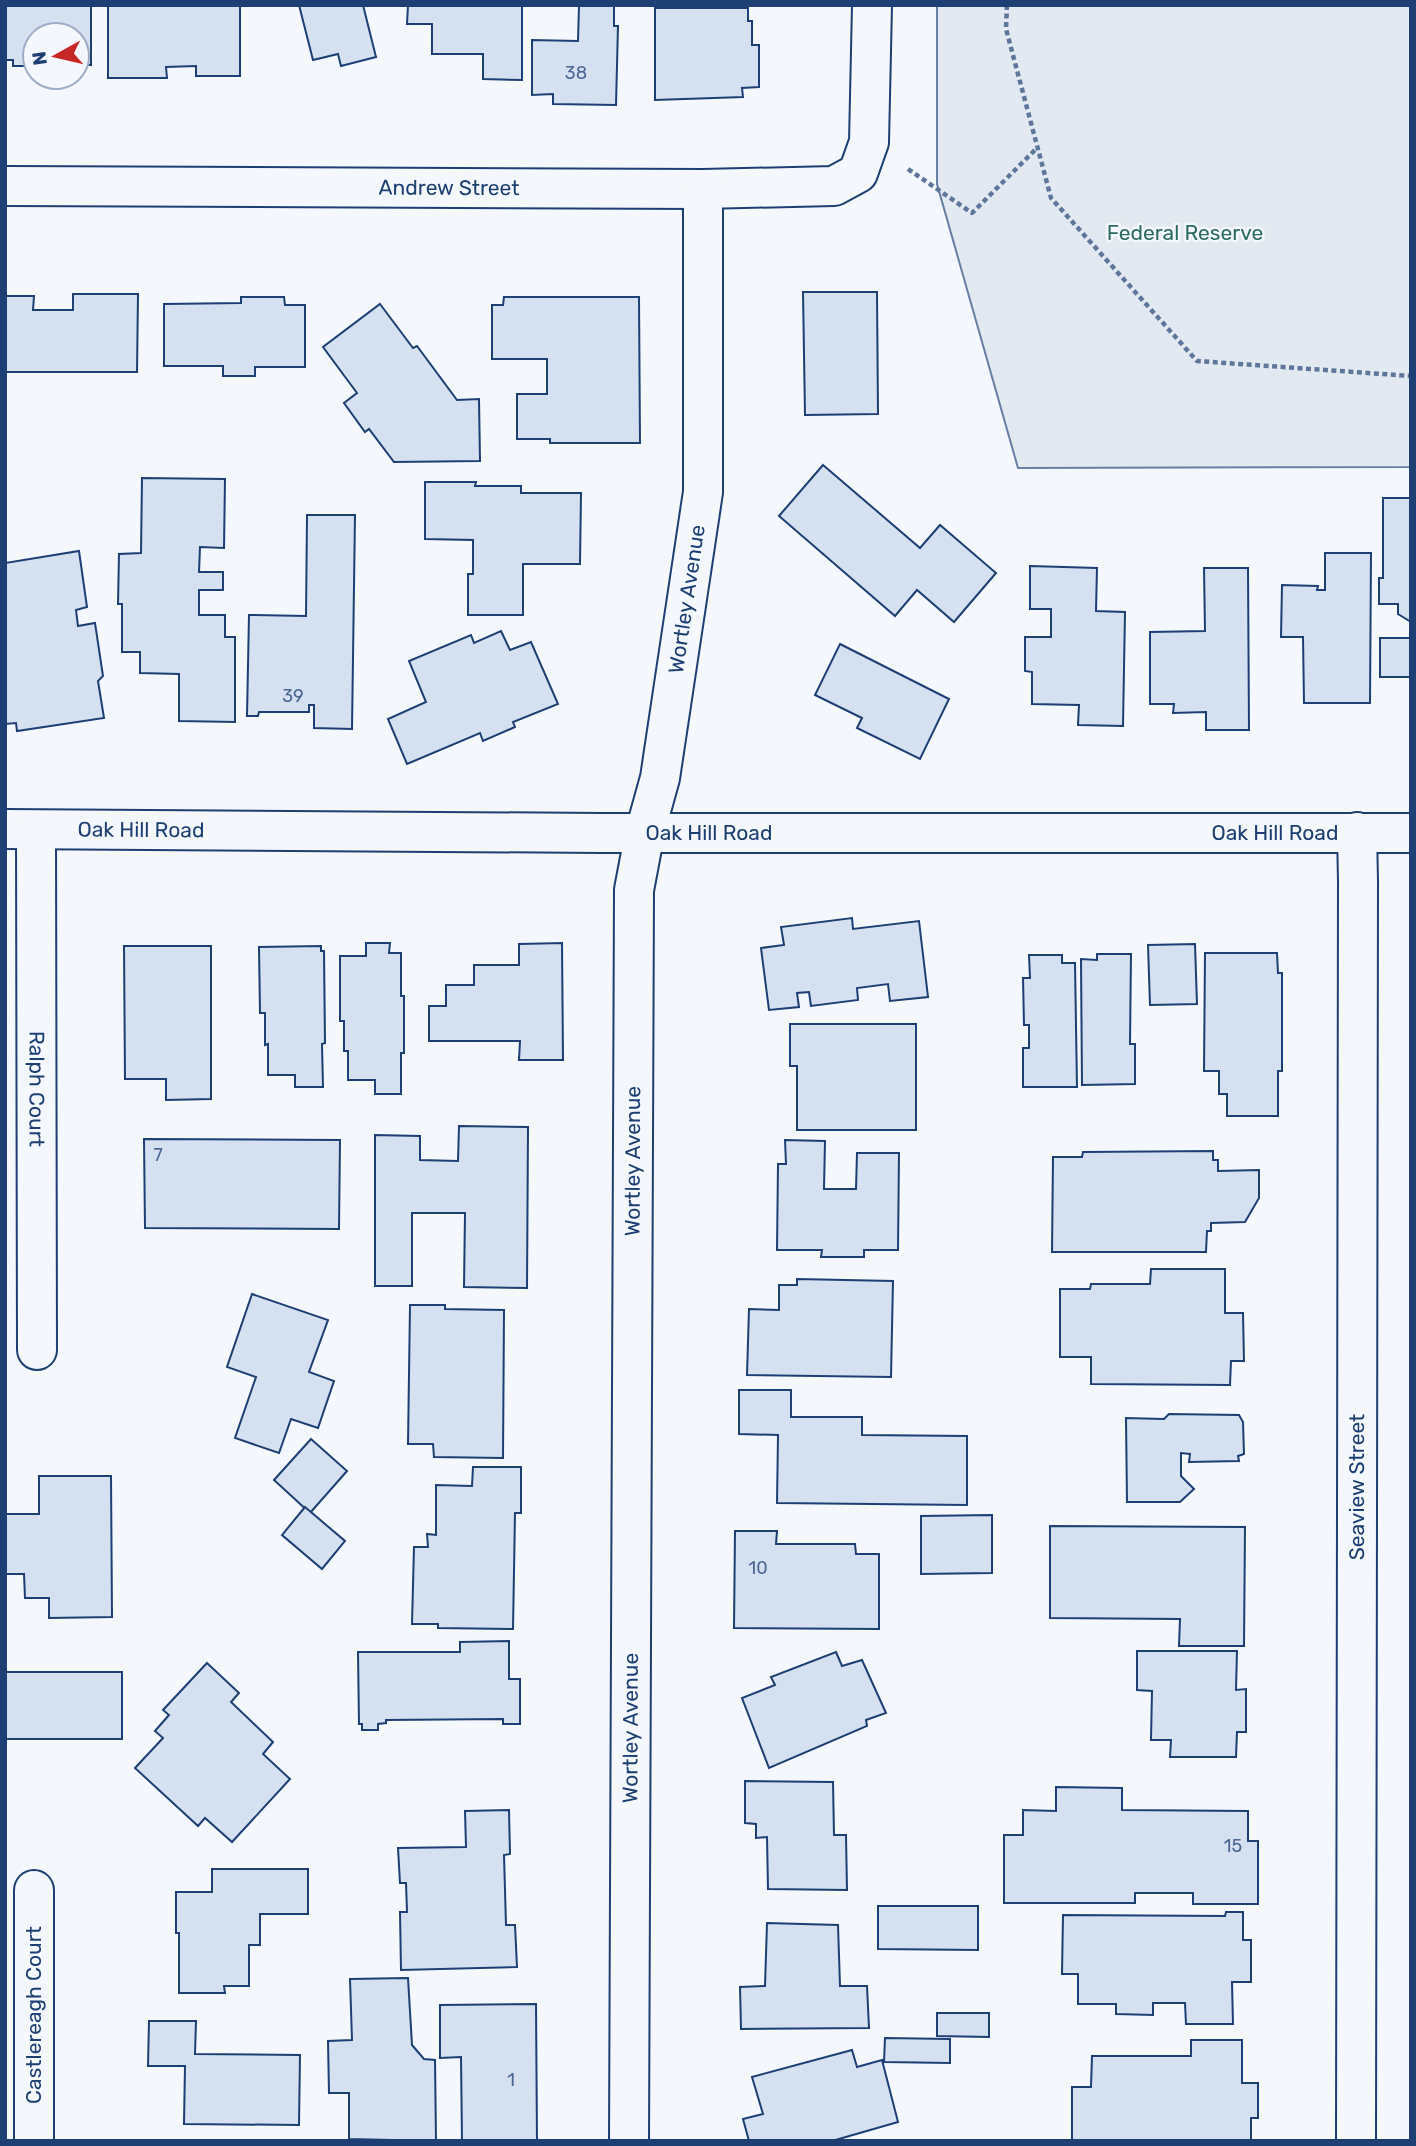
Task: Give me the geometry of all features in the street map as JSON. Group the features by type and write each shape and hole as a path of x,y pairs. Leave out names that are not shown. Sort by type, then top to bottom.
{"street":[{"path":"869,142 872,5"},
{"name":"Andrew Street","path":"5,186 834,186 858,173 869,142"},
{"name":"Wortley Avenue","path":"629,2141 634,890 645,832 660,778 703,492 703,188"},
{"name":"Oak Hill Road","path":"21,830 1411,833"},
{"name":"Ralph Court","path":"21,830 37,1350"},
{"name":"Seaview Street","path":"1356,2141 1357,832"},
{"name":"Castlereagh Court","path":"34,1890 34,2141"}],"path":[{"path":"1007,5 1006,29 1051,198 1197,361 1411,376"},
{"path":"869,142 972,213 1037,147"}],"green space":[{"name":"Federal Reserve","path":"937,5 1411,5 1411,467 1018,468 937,184"}],"building":[{"path":"5,5 91,5 91,21 21,21 21,66 13,66 13,60 5,60"},
{"path":"108,5 240,5 240,76 196,76 196,66 166,67 167,78 108,78"},
{"path":"299,5 363,5 376,57 341,66 338,54 313,60"},
{"path":"408,5 522,5 522,80 483,79 483,54 432,54 432,24 407,24"},
{"path":"579,5 614,5 614,26 618,26 616,105 553,104 553,94 532,95 532,40 578,41"},
{"path":"655,8 748,8 748,21 752,21 752,45 759,45 759,87 742,88 743,97 655,100"},
{"path":"803,292 877,292 878,414 805,415"},
{"path":"73,294 138,294 137,372 5,372 5,296 34,296 33,310 73,310"},
{"path":"241,297 284,297 285,305 305,305 305,367 255,367 255,376 223,376 223,366 164,366 164,304 241,303"},
{"path":"504,297 639,297 640,443 550,443 550,439 517,439 517,394 547,394 547,359 492,359 492,305 503,305"},
{"path":"380,304 413,348 417,346 457,400 479,399 480,461 394,462 369,429 365,432 344,403 357,393 323,347"},
{"path":"823,465 920,548 940,525 996,573 954,622 917,590 895,616 779,516"},
{"path":"142,478 225,479 224,548 200,547 199,572 223,572 223,590 199,590 199,615 225,615 225,637 235,637 235,722 179,721 179,674 140,673 140,652 122,652 122,604 118,604 119,554 141,553"},
{"path":"425,482 476,482 475,486 521,486 521,493 581,493 580,564 523,564 523,615 468,615 468,574 473,574 473,540 425,539"},
{"path":"1383,498 1411,498 1411,622 1398,614 1398,604 1379,604 1379,578 1383,578"},
{"path":"307,515 355,515 352,729 314,728 314,705 309,705 309,712 259,712 258,716 247,716 249,615 306,616"},
{"path":"79,551 87,607 76,610 78,626 95,623 103,676 98,681 104,718 17,731 16,723 5,724 5,563"},
{"path":"1325,553 1371,553 1370,703 1304,703 1303,637 1281,637 1282,585 1318,586 1317,590 1325,590"},
{"path":"1030,566 1097,568 1096,611 1125,612 1123,726 1078,725 1079,705 1032,704 1032,672 1025,671 1025,637 1051,637 1051,609 1030,609"},
{"path":"1204,568 1248,568 1249,730 1206,730 1206,712 1173,713 1174,704 1150,704 1150,632 1205,631"},
{"path":"501,631 510,650 531,642 558,704 513,722 515,727 483,741 480,733 407,764 388,719 426,702 409,661 471,635 474,643"},
{"path":"1380,638 1411,638 1411,731 1410,677 1380,677"},
{"path":"840,644 949,699 920,759 857,728 862,718 815,695"},
{"path":"852,918 853,929 919,921 928,997 890,1001 888,984 857,988 858,1000 811,1006 809,992 797,993 799,1007 769,1010 761,948 784,945 781,927"},
{"path":"366,943 390,943 389,953 401,953 404,1053 401,1053 401,1094 375,1094 375,1080 348,1080 344,1021 340,1021 340,956 366,956"},
{"path":"562,943 563,1060 519,1060 520,1041 429,1041 429,1006 446,1006 446,985 474,985 474,965 519,965 519,944"},
{"path":"1195,944 1197,1004 1150,1005 1148,945"},
{"path":"124,946 211,946 211,1099 166,1100 166,1079 125,1079"},
{"path":"321,946 321,951 324,951 323,1087 295,1087 295,1075 268,1075 265,1013 260,1013 259,947"},
{"path":"1205,953 1277,953 1278,973 1282,973 1282,1071 1278,1071 1278,1116 1227,1116 1227,1094 1219,1094 1219,1071 1204,1071"},
{"path":"1097,954 1131,954 1130,1044 1135,1044 1135,1084 1082,1085 1081,959 1097,960"},
{"path":"1029,955 1062,955 1062,963 1075,963 1077,1087 1023,1087 1023,1048 1029,1048 1029,1025 1024,1025 1023,978 1030,978"},
{"path":"790,1024 916,1024 916,1130 797,1130 797,1066 790,1066"},
{"path":"459,1126 528,1127 527,1288 464,1287 465,1213 412,1213 412,1286 375,1286 375,1135 420,1136 420,1160 458,1161"},
{"path":"144,1139 340,1140 339,1229 145,1228"},
{"path":"785,1140 825,1141 824,1189 856,1189 857,1153 899,1153 898,1250 864,1250 864,1257 821,1257 822,1250 777,1250 778,1164 786,1164"},
{"path":"1213,1151 1213,1160 1218,1160 1218,1171 1259,1170 1259,1198 1245,1222 1211,1223 1211,1231 1207,1231 1206,1252 1052,1252 1053,1157 1082,1157 1083,1152"},
{"path":"1151,1269 1225,1269 1225,1313 1243,1313 1244,1361 1231,1361 1230,1385 1091,1384 1091,1357 1060,1357 1060,1289 1090,1289 1091,1284 1150,1284"},
{"path":"797,1279 893,1281 891,1377 747,1375 749,1309 779,1310 779,1285 797,1285"},
{"path":"252,1294 328,1320 309,1372 334,1381 318,1428 291,1419 279,1453 235,1438 256,1377 227,1367"},
{"path":"410,1305 445,1305 445,1309 504,1310 503,1458 434,1457 433,1444 408,1444"},
{"path":"739,1390 791,1390 791,1417 862,1417 862,1435 967,1436 967,1505 777,1503 778,1435 739,1434"},
{"path":"1169,1414 1239,1415 1243,1422 1244,1454 1238,1456 1239,1461 1189,1462 1190,1454 1181,1453 1181,1476 1194,1489 1180,1502 1127,1502 1126,1418 1164,1419"},
{"path":"311,1439 347,1471 310,1513 274,1480"},
{"path":"473,1467 521,1467 521,1513 515,1513 513,1629 438,1628 438,1624 412,1624 414,1547 428,1547 427,1534 436,1535 436,1485 472,1486"},
{"path":"39,1476 111,1476 112,1617 49,1618 49,1598 25,1598 24,1574 5,1574 5,1514 39,1514"},
{"path":"305,1507 345,1541 322,1569 282,1535"},
{"path":"992,1515 992,1573 921,1574 921,1516"},
{"path":"1050,1526 1245,1527 1244,1646 1179,1646 1180,1619 1050,1618"},
{"path":"735,1531 777,1531 776,1544 855,1544 856,1554 879,1554 879,1629 734,1628"},
{"path":"509,1641 509,1679 520,1679 520,1724 503,1724 503,1719 386,1720 386,1723 378,1724 378,1730 362,1730 362,1724 359,1724 358,1652 460,1652 460,1642"},
{"path":"1137,1651 1237,1651 1236,1690 1246,1689 1246,1732 1237,1732 1236,1757 1170,1757 1171,1740 1151,1740 1152,1691 1137,1690"},
{"path":"836,1652 842,1666 862,1660 886,1713 866,1720 867,1726 769,1768 742,1698 775,1685 771,1677"},
{"path":"207,1663 239,1693 231,1702 273,1742 263,1754 290,1779 232,1842 205,1818 198,1826 135,1768 163,1738 155,1731 169,1715 163,1710"},
{"path":"5,1672 122,1672 122,1739 5,1739"},
{"path":"745,1781 833,1782 834,1835 846,1835 847,1890 768,1889 767,1837 756,1838 756,1824 745,1823"},
{"path":"1056,1787 1122,1788 1122,1810 1248,1811 1248,1841 1258,1841 1258,1904 1193,1904 1193,1893 1135,1893 1135,1903 1004,1903 1004,1835 1023,1835 1023,1810 1056,1811"},
{"path":"509,1810 510,1854 504,1855 506,1925 515,1925 517,1967 401,1970 400,1912 407,1912 406,1883 400,1883 398,1848 466,1847 465,1811"},
{"path":"212,1869 308,1869 308,1914 260,1914 260,1945 249,1945 249,1986 224,1986 225,1993 179,1993 176,1892 212,1892"},
{"path":"878,1906 978,1906 978,1950 878,1949"},
{"path":"1226,1912 1243,1912 1243,1940 1251,1940 1251,1982 1232,1982 1233,2024 1186,2024 1185,2003 1153,2003 1153,2015 1116,2014 1116,2004 1078,2004 1078,1974 1062,1974 1063,1915 1225,1916"},
{"path":"767,1923 838,1925 840,1986 867,1986 869,2028 741,2029 740,1987 765,1986"},
{"path":"408,1978 412,2045 424,2059 435,2060 436,2141 349,2139 349,2093 329,2093 328,2041 352,2040 350,1979"},
{"path":"536,2004 537,2141 462,2141 461,2057 440,2058 440,2005"},
{"path":"937,2013 989,2013 989,2037 937,2036"},
{"path":"149,2021 196,2021 195,2054 300,2055 299,2125 184,2124 185,2066 148,2066"},
{"path":"885,2038 950,2039 950,2063 884,2062"},
{"path":"1191,2040 1242,2040 1242,2083 1258,2083 1258,2118 1251,2118 1251,2141 1072,2141 1072,2087 1091,2087 1092,2056 1191,2056"},
{"path":"852,2050 857,2067 882,2060 898,2122 832,2141 749,2141 743,2119 763,2114 752,2077"}]}
